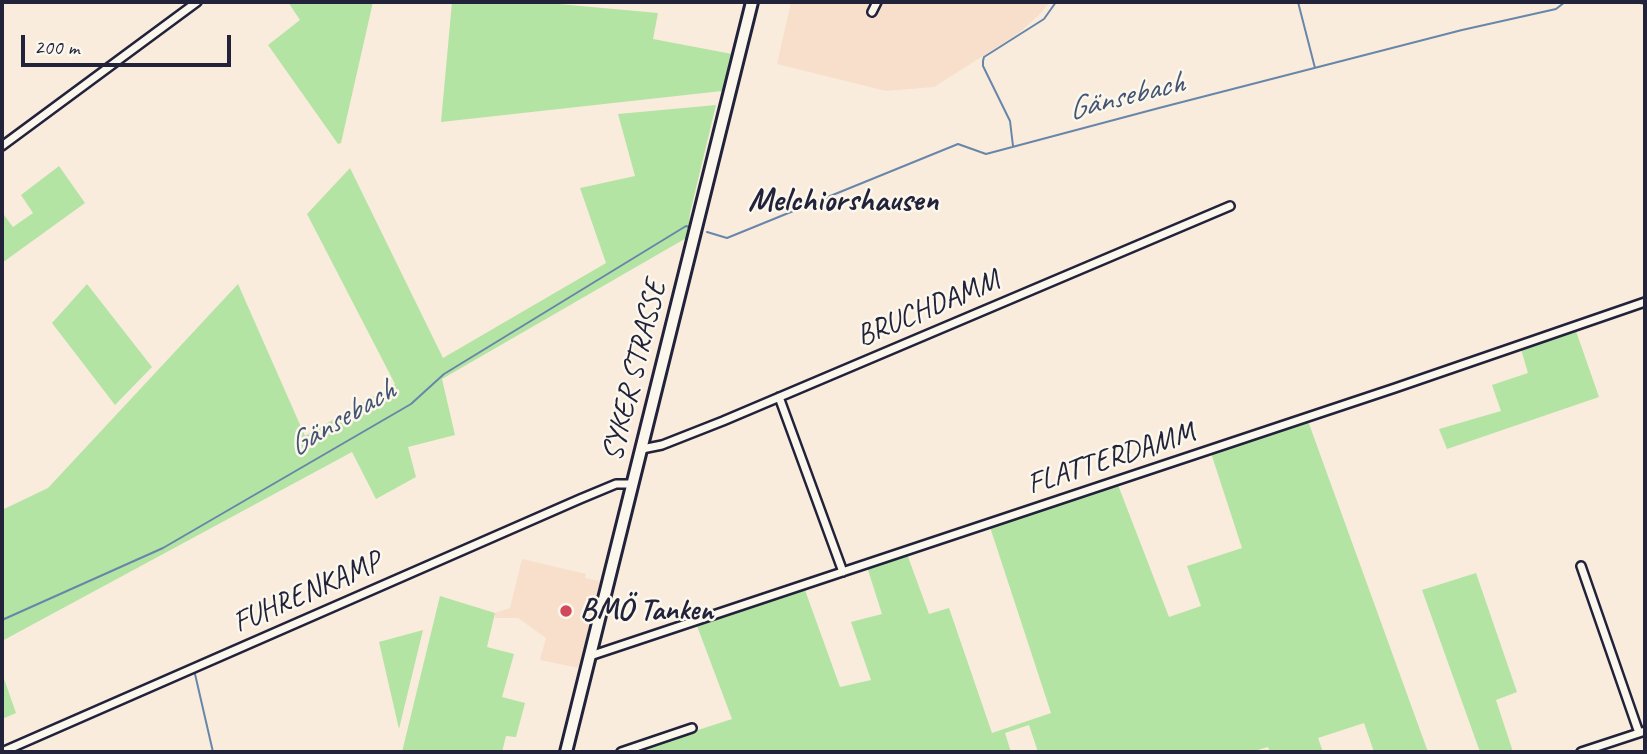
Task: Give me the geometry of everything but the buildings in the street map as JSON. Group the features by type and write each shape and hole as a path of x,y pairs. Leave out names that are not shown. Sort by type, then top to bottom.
{"main road":[{"name":"SYKER STRASSE","path":"566,752 752,2"}],"street":[{"path":"2,146 197,2"},
{"path":"872,12 877,2"},
{"name":"BRUCHDAMM","path":"642,449 662,445 779,397 1230,206"},
{"name":"FLATTERDAMM","path":"590,656 1645,302"},
{"path":"779,397 844,572"},
{"name":"FUHRENKAMP","path":"2,752 580,499 616,484 632,484"},
{"path":"1581,566 1642,732 1581,752"},
{"path":"621,752 692,728"}],"shaded area":[{"path":"791,2 1050,2 1019,33 934,87 886,91 777,64"},
{"path":"522,559 586,574 585,578 600,581 579,668 540,660 546,638 518,618 495,618 495,613 510,608"}],"green space":[{"path":"288,2 373,2 341,143 338,144 268,45 300,20"},
{"path":"452,2 537,2 658,13 653,39 732,54 722,91 441,122"},
{"path":"716,105 690,213 688,237 442,379 455,435 408,447 416,477 376,499 352,452 2,641 2,510 48,488 238,284 305,436 395,384 307,214 350,168 443,358 606,263 580,188 635,176 618,114"},
{"path":"59,166 85,203 2,263 2,217 4,215 13,227 33,213 21,195"},
{"path":"87,284 152,367 115,405 52,323"},
{"path":"1576,331 1599,397 1447,449 1439,429 1501,411 1492,385 1528,373 1521,349"},
{"path":"1308,421 1428,752 1374,752 1364,723 1318,738 1323,752 1270,752 1268,747 1251,752 1038,752 1029,725 1005,733 1011,752 630,752 732,719 697,626 805,590 840,687 871,680 851,622 882,614 867,567 907,554 929,614 949,608 992,733 1051,713 990,527 1118,485 1169,617 1201,606 1187,566 1242,548 1211,453"},
{"path":"1476,573 1517,692 1496,700 1513,752 1480,752 1422,590"},
{"path":"440,596 495,613 487,647 514,654 502,697 525,703 516,737 506,736 502,752 402,752"},
{"path":"423,630 399,729 379,642"},
{"path":"2,673 16,713 2,719"}],"waterway":[{"path":"1013,146 1010,121 983,66 984,57 1044,19 1056,2"},
{"path":"1298,2 1315,68"},
{"name":"Gänsebach","path":"707,232 727,238 958,144 986,154 1462,30 1556,9 1565,2"},
{"name":"Gänsebach","path":"1635,2 1645,4"},
{"name":"Gänsebach","path":"2,620 163,548 411,404 444,374 686,226 689,227"},
{"path":"195,674 213,752"}],"place":[{"name":"BMÖ Tanken","path":"566,611"}],"district":[{"name":"Melchiorshausen","path":"843,201"}]}
